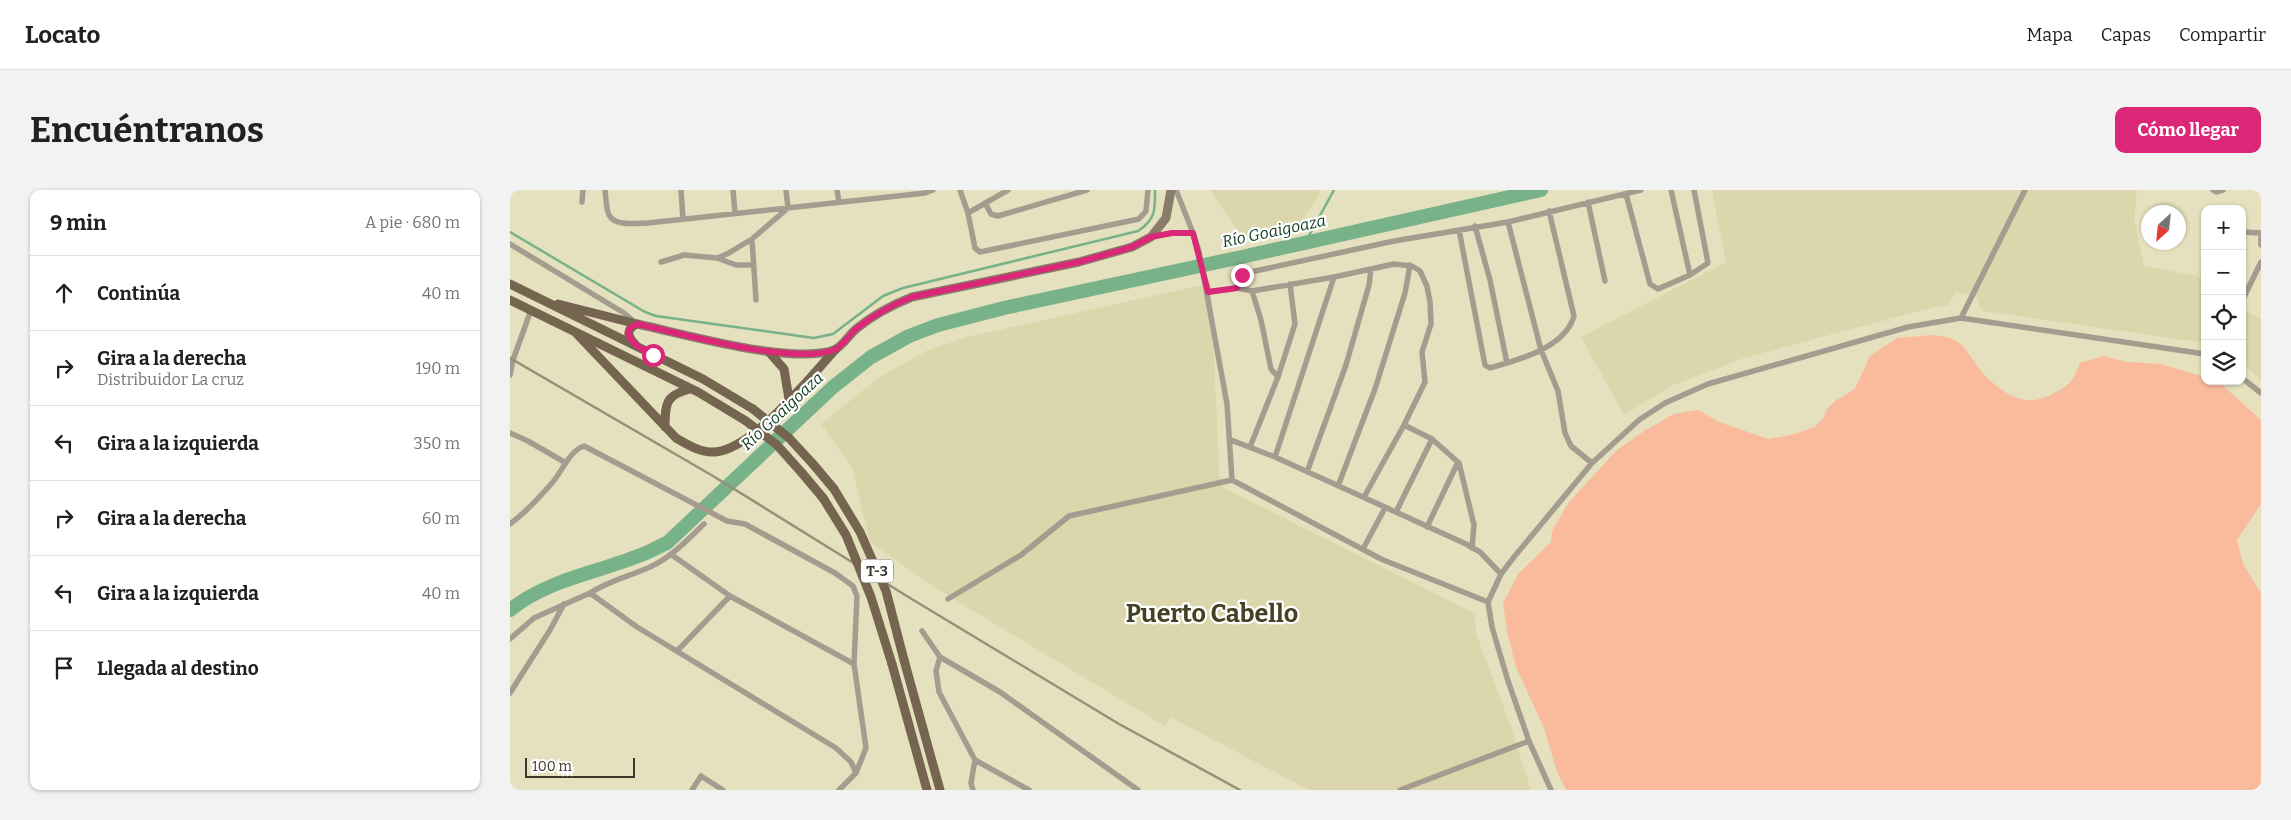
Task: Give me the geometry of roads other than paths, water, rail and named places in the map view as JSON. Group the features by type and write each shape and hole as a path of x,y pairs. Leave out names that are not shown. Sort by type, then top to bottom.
{"main road":[{"path":"575,332 676,438 694,448 714,452 730,449 748,438 789,400 857,329 892,305 912,297 1079,262 1132,247 1151,237 1166,218 1171,190"},
{"name":"T-3","path":"510,284 703,379 753,409 796,443 814,464 834,490 860,532 886,591 940,790"},
{"path":"537,298 637,324 769,352 812,355 836,349"},
{"name":"T-3","path":"510,300 690,389 746,421 777,446 802,473 823,498 846,535 857,561 877,613 927,790"},
{"path":"637,324 630,328 628,332 638,348"},
{"path":"769,352 784,368 789,400"},
{"path":"665,427 665,410 668,400 673,395 690,389"},
{"path":"925,739 946,790"},
{"path":"920,764 923,790"}],"street":[{"path":"582,202 583,190"},
{"path":"605,190 609,215 621,223 648,223 838,202 889,193 933,190"},
{"path":"680,190 683,219"},
{"path":"733,190 735,213"},
{"path":"786,190 788,208"},
{"path":"837,190 838,202"},
{"path":"960,190 968,212 977,252 1139,219 1146,211 1148,190"},
{"path":"993,190 997,196"},
{"path":"968,212 1008,190"},
{"path":"985,203 991,214 998,216 1087,190"},
{"path":"1176,190 1193,233 1204,270 1227,404 1231,440 1232,480"},
{"path":"1237,288 1240,278 1246,273 1394,241 1508,222 1641,190"},
{"path":"1671,190 1690,275"},
{"path":"1626,194 1650,284 1658,289 1706,266 1709,260 1694,190"},
{"path":"1961,318 2025,190"},
{"path":"2213,190 2216,192 2223,190"},
{"path":"1588,202 1605,281"},
{"path":"717,258 752,239 788,208"},
{"path":"1459,230 1485,365 1490,368 1541,350 1567,330 1574,316 1549,211"},
{"path":"1508,222 1541,350 1558,391 1565,433 1571,446 1592,463"},
{"path":"1475,226 1490,280 1508,363"},
{"path":"2246,232 2261,233 2261,244"},
{"path":"1151,237 1172,233 1193,233"},
{"path":"752,239 756,300"},
{"path":"510,244 624,312 637,324"},
{"path":"661,262 684,255 717,258 736,265 753,266"},
{"path":"2245,295 2261,262"},
{"path":"1208,292 1237,288 1252,290 1334,277 1394,264 1410,265 1420,271 1427,286 1431,324 1422,349 1425,382 1404,425 1364,497"},
{"path":"1338,486 1375,389 1405,293 1410,265"},
{"path":"1307,472 1346,365 1369,285 1371,270"},
{"path":"1275,457 1334,277"},
{"path":"1250,447 1278,377 1295,324 1290,284"},
{"path":"1252,290 1261,320 1271,368 1278,377"},
{"path":"510,375 513,360 532,310"},
{"path":"1551,790 1529,741 1494,636 1488,602 1501,574 1592,463 1638,420 1665,403 1708,384 1908,327 1961,318 2201,353"},
{"path":"2246,381 2261,393"},
{"path":"1404,425 1432,439 1458,462 1474,525 1472,548"},
{"path":"510,433 528,440 566,463"},
{"path":"1396,512 1432,439"},
{"path":"1231,440 1275,457 1472,548 1501,574"},
{"path":"510,524 528,510 554,482 578,448 584,446 727,521 746,524 835,573 852,586 857,596 854,664 866,748 856,773 839,790"},
{"path":"1427,527 1458,462"},
{"path":"948,599 1022,555 1069,516 1232,480 1381,559 1488,602"},
{"path":"1362,549 1385,508"},
{"path":"510,639 534,618 590,593 599,587 650,567 672,555 704,524"},
{"path":"672,555 730,596 854,664"},
{"path":"590,593 637,627 836,748 852,762 856,773"},
{"path":"677,651 730,596"},
{"path":"510,693 550,630 564,604"},
{"path":"922,631 940,657 1000,692 1138,790"},
{"path":"940,657 936,671 939,692 975,760 1029,790"},
{"path":"1400,790 1529,741"},
{"path":"973,790 971,783 975,760"},
{"path":"692,790 701,776 723,790"}],"waterway":[{"path":"510,232 645,312 656,316 814,338 833,334 883,296 903,288 1138,231 1151,218 1155,203 1155,190"},
{"path":"1305,243 1334,190"},
{"name":"Río Goaigoaza","path":"510,610 524,600 556,584 642,555 667,543 833,387 871,357 909,336 938,325 1004,308 1541,190"}],"railway":[{"path":"510,358 713,476 1119,724 1240,790"}],"district":[{"name":"Puerto Cabello","path":"1212,614"}]}
